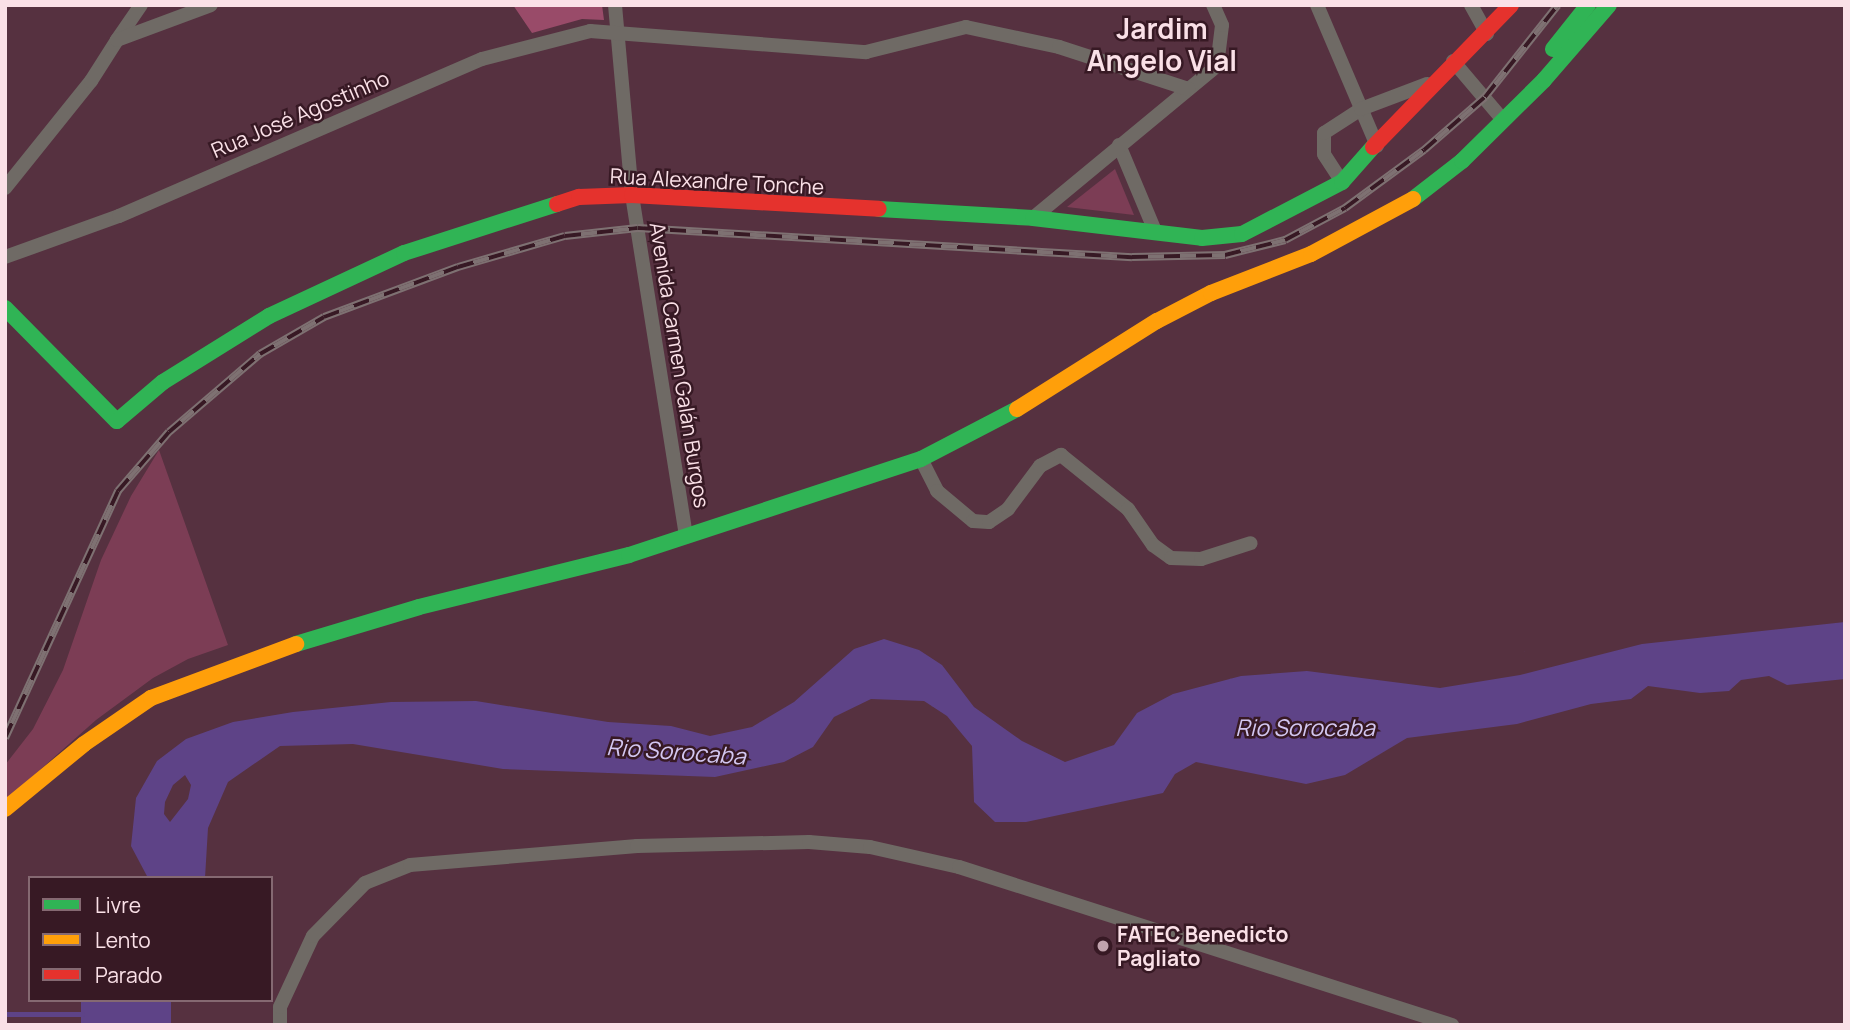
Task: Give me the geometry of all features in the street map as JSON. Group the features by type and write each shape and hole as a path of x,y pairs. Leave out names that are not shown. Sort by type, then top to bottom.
{"main road":[{"name":"Rua Alexandre Tonche","path":"5,309 97,405 117,421 163,382 269,316 404,253 579,197 632,195 1033,218 1202,238 1242,234 1342,182 1432,82 1487,34 1511,5"},
{"path":"1508,115 1548,55 1588,5"},
{"path":"5,809 84,744 151,698 248,659 419,607 686,537 921,459 1033,402 1178,310 1373,225 1462,161 1609,5"}],"street":[{"path":"5,188 91,80 141,5"},
{"path":"117,40 211,5"},
{"name":"Avenida Carmen Galán Burgos","path":"615,5 632,195 686,537"},
{"path":"1033,218 1217,66 1222,25 1213,5"},
{"path":"1317,5 1377,146"},
{"path":"1471,5 1487,34"},
{"name":"Rua José Agostinho","path":"5,257 119,216 482,59 590,31 866,52 966,27 1059,47 1188,89"},
{"path":"1453,61 1508,115"},
{"path":"1342,182 1324,154 1324,133 1361,109 1432,82"},
{"path":"1119,145 1155,231"},
{"path":"921,459 937,491 972,521 989,522 1008,509 1040,466 1061,455 1128,509 1153,545 1171,558 1201,559 1251,543"},
{"path":"280,1025 280,1007 313,936 365,883 410,865 637,846 808,842 870,847 959,867 1452,1025"}],"shaded area":[{"path":"513,5 602,5 604,20 582,19 532,33"},
{"path":"1115,169 1134,215 1067,207"},
{"path":"159,450 228,645 188,659 153,678 96,720 5,801 5,765 33,729 63,670 101,560 131,496"}],"water":[{"name":"Rio Sorocaba","path":"1845,622 1845,679 1787,685 1769,676 1741,680 1729,691 1700,693 1648,686 1631,699 1591,704 1517,724 1407,738 1345,775 1306,784 1196,762 1175,774 1163,793 1026,822 995,822 974,802 972,746 947,716 924,701 871,699 834,717 813,747 784,762 715,777 503,769 353,744 280,746 228,782 208,828 205,876 147,876 131,846 136,798 157,761 186,739 233,722 293,712 391,702 476,701 608,722 671,726 710,736 752,727 794,702 854,649 884,639 919,650 942,665 974,707 1022,741 1065,762 1114,745 1137,713 1173,694 1241,676 1307,671 1440,688 1520,675 1642,644","holes":["185,775 191,785 188,799 170,822 164,814 165,802 173,785"]},
{"path":"81,1002 171,1002 171,1025 81,1025"}],"waterway":[{"path":"5,1014 82,1014"}],"railway":[{"path":"5,738 118,491 169,432 260,354 324,317 458,267 565,236 638,228 1132,257 1225,255 1285,240 1345,208 1424,150 1485,97 1558,5"}],"traffic: fast":[{"path":"1553,49 1588,5"},
{"path":"1413,199 1462,161 1544,80 1609,5"},
{"path":"879,209 1033,218 1202,238 1242,234 1342,182 1373,147"},
{"path":"5,308 117,421 163,382 269,316 404,253 557,204"},
{"path":"296,644 419,607 629,555 921,459 1017,409"}],"traffic: slow":[{"path":"1017,409 1157,321 1211,293 1311,254 1413,199"},
{"path":"5,809 84,744 151,698 296,644"}],"traffic: jam":[{"path":"1373,147 1511,5"},
{"path":"557,204 579,197 632,195 879,209"}],"place":[{"name":"FATEC Benedicto Pagliato","path":"1103,946"}],"district":[{"name":"Jardim Angelo Vial","path":"1162,44"}]}
